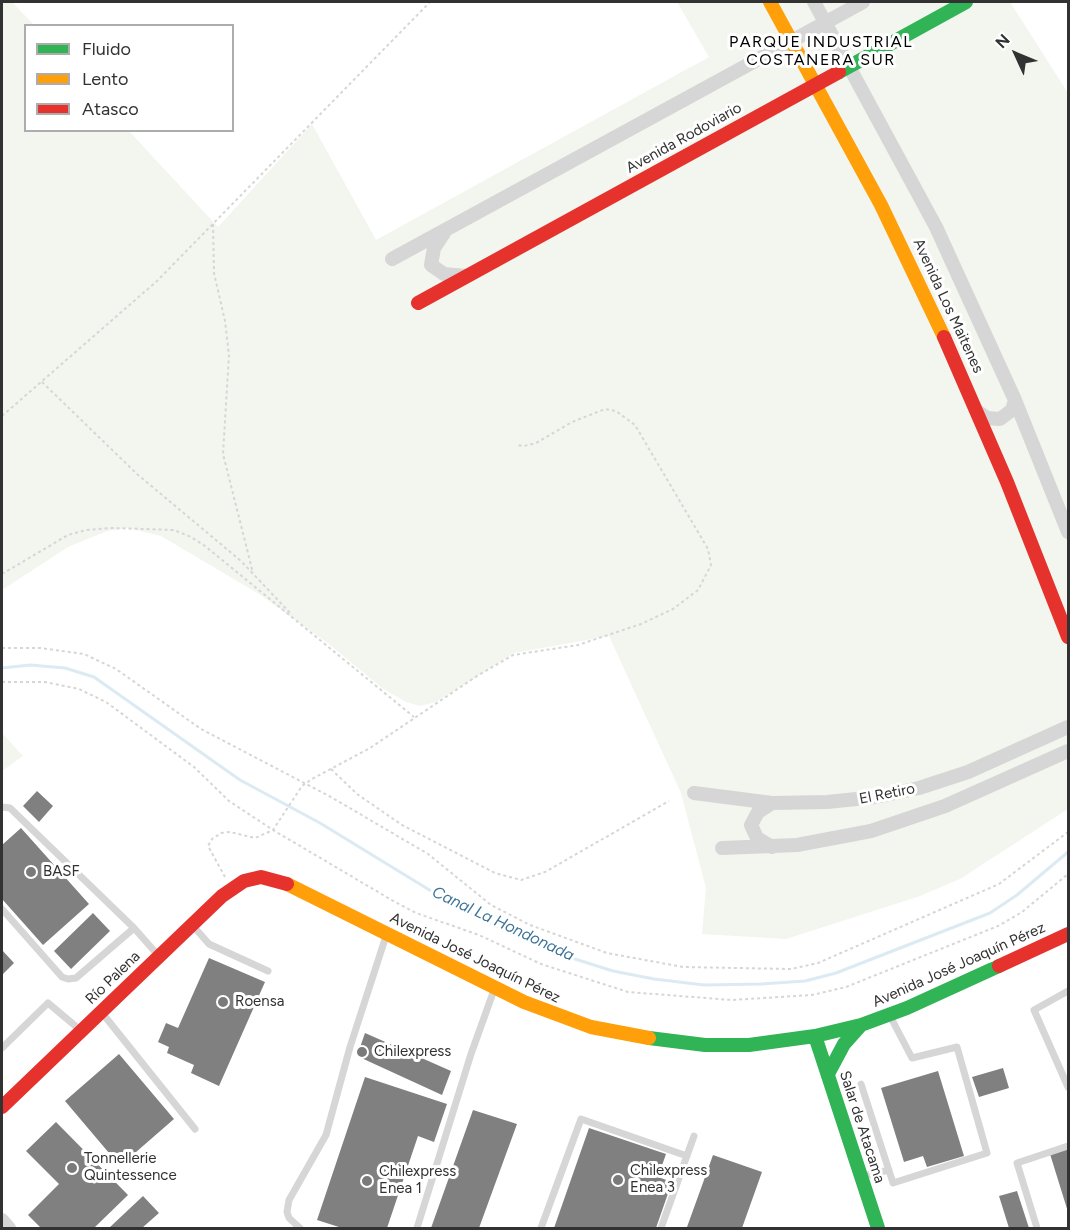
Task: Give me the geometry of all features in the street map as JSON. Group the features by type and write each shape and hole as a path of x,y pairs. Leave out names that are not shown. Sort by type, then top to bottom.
{"main road":[{"name":"Avenida Los Maitenes","path":"770,2 900,242 977,411 1068,637"},
{"name":"Avenida Rodoviario","path":"418,303 965,2"},
{"name":"Avenida José Joaquín Pérez","path":"251,879 267,877 278,879 495,987 572,1021 660,1041 705,1045 749,1045 816,1036 861,1025 890,1015 1068,934"},
{"name":"Río Palena","path":"2,1107 227,891 251,879"},
{"path":"828,1074 844,1044 861,1025"},
{"name":"Salar de Atacama","path":"816,1036 878,1228"}],"street":[{"name":"Avenida Los Maitenes","path":"814,2 936,227 1015,400 1068,532"},
{"path":"392,259 863,2"},
{"path":"445,231 434,248 431,265 444,274 466,276"},
{"path":"977,411 987,418 1000,419 1012,410 1015,400"},
{"name":"El Retiro","path":"694,793 772,803 854,800 919,788 968,772 1068,727"},
{"name":"El Retiro","path":"722,848 773,848 822,842 896,824 945,806 1068,751"},
{"path":"772,803 758,812 751,825 757,838 773,848"},
{"path":"2,1220 9,1228"}],"lane":[{"path":"2,807 10,808 134,928 159,956"},
{"path":"2,909 62,977 68,978 76,978 134,928"},
{"path":"192,925 209,944 268,971"},
{"path":"300,1228 289,1218 289,1200 324,1140 350,1047 387,934"},
{"path":"417,1228 471,1054 495,987"},
{"path":"1068,991 1034,1010 1068,1087"},
{"path":"2,1048 48,1003 81,1031"},
{"path":"101,1012 195,1130"},
{"path":"861,1084 893,1183 987,1153 957,1047 912,1058 890,1015"},
{"path":"541,1228 581,1119 687,1156"},
{"path":"661,1228 694,1136"},
{"path":"1036,1228 1017,1162 1068,1146"},
{"path":"861,1177 889,1170"}],"path":[{"path":"2,417 157,281 430,2"},
{"path":"213,224 214,273 225,321 229,355 223,421 223,454 253,573"},
{"path":"42,382 137,474 253,573 297,621"},
{"path":"217,862 208,846 212,839 221,833 230,832 255,838 273,830 294,797 306,784 370,748 414,717 513,655 578,645 641,624 673,609 698,590 711,565 703,540 635,425 626,418 605,409 572,422 536,443 524,446 516,444"},
{"path":"2,574 68,535 86,530 112,528 174,530 205,546 414,717"},
{"path":"2,648 40,648 84,654 117,669 201,729 306,784 428,854 490,905 530,925 607,953 683,967 791,969 818,963 999,884 1068,831"},
{"path":"2,682 45,682 79,689 106,702 194,766 229,801 273,830 416,913 479,935 540,964 628,992 732,1000 801,996 846,987 998,926 1022,912 1068,874"},
{"path":"331,770 357,794 402,825 495,873 520,880 544,872 669,801"}],"shaded area":[{"path":"2,2 12,2 33,24 24,24 24,132 130,132 218,227 312,124 376,240 709,57 677,2 1010,2 1068,93 1068,809 960,879 920,896 786,939 702,934 706,888 681,793 609,636 514,653 436,702 420,706 406,702 382,688 329,644 259,594 161,536 128,528 107,531 68,547 2,590"},
{"path":"2,733 23,756 2,771"}],"building":[{"path":"37,791 53,806 39,822 23,806"},
{"name":"BASF","path":"21,828 89,904 43,945 2,899 2,845"},
{"path":"93,913 110,931 71,969 54,951"},
{"path":"2,950 14,963 2,975"},
{"name":"Roensa","path":"209,958 265,982 219,1086 191,1073 194,1065 167,1053 169,1047 158,1042 166,1023 178,1028"},
{"path":"365,1033 451,1071 442,1095 357,1056"},
{"path":"119,1054 174,1119 120,1166 65,1101"},
{"path":"1003,1068 1009,1088 979,1097 972,1077"},
{"path":"938,1071 964,1156 927,1167 923,1156 904,1162 881,1088"},
{"name":"Chilexpress Enea 1","path":"365,1077 447,1104 434,1142 418,1136 387,1228 342,1228 317,1220"},
{"path":"473,1110 517,1124 479,1228 431,1228"},
{"name":"Tonnellerie Quintessence","path":"56,1122 128,1195 94,1228 41,1228 28,1215 59,1184 26,1151"},
{"name":"Chilexpress Enea 3","path":"589,1128 666,1154 658,1177 672,1182 656,1228 554,1228"},
{"path":"1068,1148 1068,1212 1050,1154"},
{"path":"713,1155 762,1172 742,1228 687,1227"},
{"path":"1017,1191 1029,1228 1009,1228 999,1196"},
{"path":"143,1196 159,1213 142,1228 109,1228"}],"waterway":[{"name":"Canal La Hondonada","path":"2,668 30,665 65,668 94,677 240,780 320,823 454,905 502,929 575,959 613,971 654,979 704,985 761,984 805,981 836,973 990,913 1017,895 1068,852"}],"traffic: fast":[{"path":"839,72 966,2"},
{"path":"878,1228 815,1036 861,1025 907,1008 999,966"},
{"path":"828,1074 844,1044 861,1025"},
{"path":"649,1038 705,1045 749,1045 815,1036"}],"traffic: slow":[{"path":"770,2 881,205 944,337"},
{"path":"287,884 524,1002 591,1027 649,1038"}],"traffic: jam":[{"path":"418,303 839,72"},
{"path":"944,337 1007,482 1068,637"},
{"path":"2,1107 222,896 244,881 261,877 287,884"},
{"path":"999,966 1068,934"}],"place":[{"name":"BASF","path":"31,872"},
{"name":"Roensa","path":"223,1002"},
{"name":"Chilexpress","path":"362,1052"},
{"name":"Tonnellerie Quintessence","path":"72,1168"},
{"name":"Chilexpress Enea 3","path":"618,1180"},
{"name":"Chilexpress Enea 1","path":"367,1181"}],"district":[{"name":"PARQUE INDUSTRIAL COSTANERA SUR","path":"821,51"}]}
